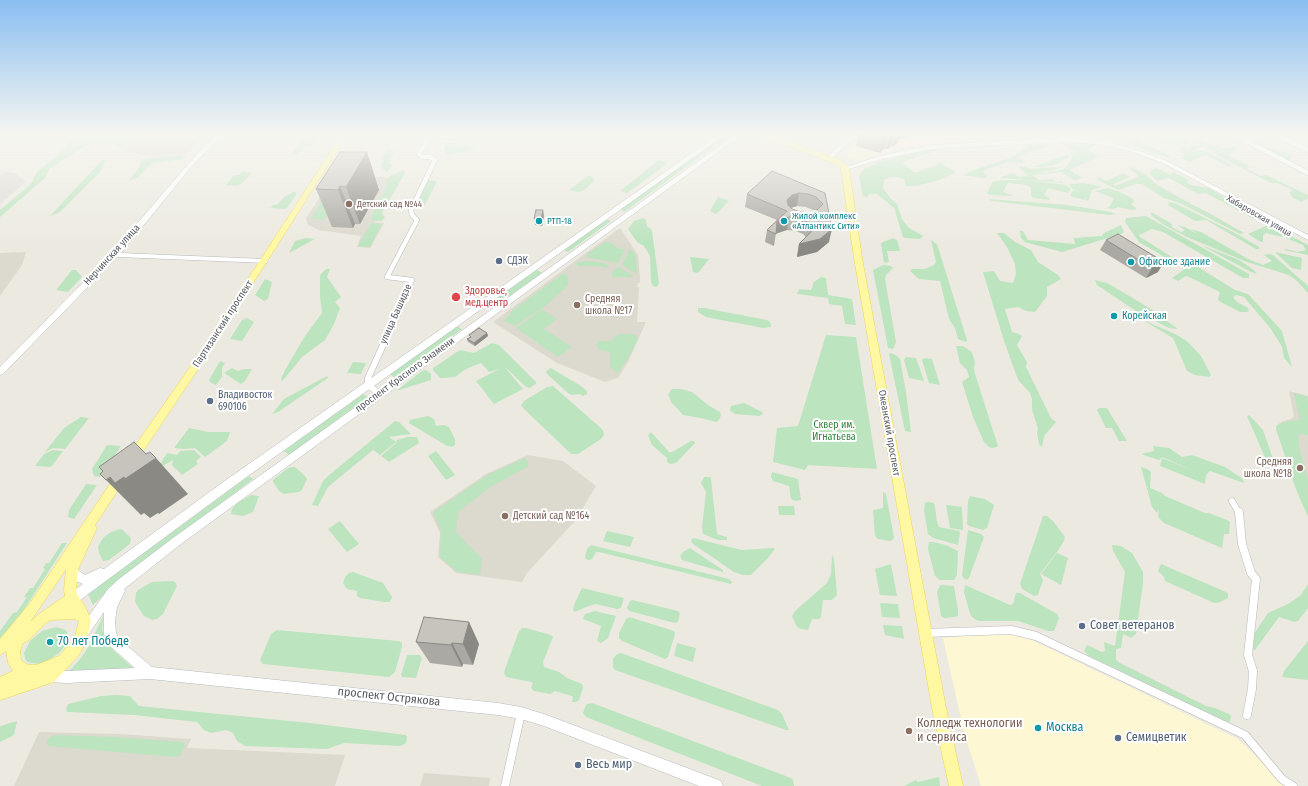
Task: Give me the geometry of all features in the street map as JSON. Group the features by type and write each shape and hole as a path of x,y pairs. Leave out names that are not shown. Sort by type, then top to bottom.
{"main road":[{"name":"Нерчинская улица","path":"0,372 115,255 184,171"},
{"name":"Партизанский проспект","path":"0,649 34,607 78,539 98,513 264,261 321,171"},
{"name":"проспект Красного Знамени","path":"72,599 257,464 671,171"},
{"name":"проспект Красного Знамени","path":"84,632 105,602 123,583 177,541 689,171"},
{"name":"Океанский проспект","path":"845,171 858,258 925,633 956,786"},
{"name":"Хабаровская улица","path":"1182,171 1308,238"},
{"name":"Хабаровская улица","path":"1190,175 1264,220 1308,244"},
{"path":"115,255 264,261"},
{"path":"257,464 269,475"},
{"name":"Партизанский проспект","path":"72,599 70,590 72,569 98,513"},
{"name":"проспект Красного Знамени","path":"72,569 75,575 86,580 121,563"},
{"path":"123,583 111,606 109,621 110,634 115,643 150,673"},
{"path":"0,655 16,645 30,629 43,618 72,599 84,616 84,632 74,650 62,661 50,677 0,693"},
{"path":"34,607 16,645 13,656 15,663 20,669 50,677"},
{"path":"43,618 56,613 65,612 74,612 84,616"},
{"path":"0,684 32,672 52,667 62,661"},
{"name":"проспект Острякова","path":"50,677 150,673 383,696 521,712 623,749 716,786"}],"street":[{"name":"улица Башидзе","path":"368,385 369,375 412,280 387,277 417,220 412,215 411,210 430,171"},
{"path":"368,385 380,394"},
{"path":"1232,501 1238,509 1242,544 1251,573 1256,579 1248,655 1253,671 1247,715"},
{"path":"925,633 1011,630 1036,636 1245,735 1282,779 1292,786"},
{"path":"505,786 521,712"}],"shaded area":[{"path":"6,172 15,173 26,182 0,204 0,176"},
{"name":"Детский сад №44","path":"366,176 398,178 374,222 384,223 370,248 357,247 361,236 319,230 308,225 306,218 324,191"},
{"name":"Средняя школа №17","path":"620,228 638,255 640,283 638,283 637,287 639,287 637,322 646,322 629,360 618,378 605,382 557,363 493,322"},
{"path":"26,252 22,265 0,296 0,253"},
{"name":"Средняя школа №18","path":"1289,391 1308,396 1308,511 1277,425 1283,421 1291,419 1294,416"},
{"name":"Детский сад №164","path":"528,455 563,461 596,486 575,521 527,573 522,582 456,573 438,557 440,533 430,512 486,474"},
{"path":"1013,631 1238,739 1286,786 981,786 964,732 943,638"},
{"path":"39,732 119,734 191,739 187,748 345,755 335,786 14,786"},
{"path":"424,773 490,778 489,786 420,786"}],"green space":[{"path":"48,171 45,178 0,217 0,210 31,184 37,172"},
{"path":"92,171 101,171 60,212 50,216"},
{"path":"137,171 144,171 137,178 129,180"},
{"path":"402,171 405,173 382,213 385,218 382,221 373,221 371,216 386,188 387,180 390,176"},
{"path":"646,171 658,171 627,193 620,191"},
{"path":"674,171 681,171 624,212 619,209"},
{"path":"863,171 912,171 917,172 954,171 956,172 940,180 916,186 906,186 904,179 897,177 890,177 884,180 883,188 890,198 897,204 902,219 909,228 923,236 920,239 903,237 894,208 877,194 869,194 867,197 863,196 859,176"},
{"path":"971,171 985,171 983,172 988,176 984,178 963,175"},
{"path":"1023,171 1048,171 1041,172 1070,171 1081,177 1078,180 1073,180 1062,172 1032,175 1039,180 1052,179 1055,182 1062,181 1064,183 1001,177 1013,173 1018,177 1028,176"},
{"path":"1132,171 1139,171 1145,174 1156,184 1244,233 1240,234 1182,204 1164,198 1142,184 1136,184 1118,190 1096,179 1099,177 1106,181 1124,173 1130,177 1113,184 1115,186 1138,177 1138,175"},
{"path":"1151,171 1162,171 1169,174 1175,173 1189,180 1186,182 1191,185 1209,188 1260,220 1256,220 1206,193 1198,194 1169,178 1157,181 1150,174"},
{"path":"1247,171 1261,176 1266,175 1308,195 1308,198 1302,202 1293,198 1289,192 1293,190 1278,183 1271,183"},
{"path":"242,172 252,173 241,184 236,186 226,185 234,175 239,175"},
{"path":"589,175 594,179 594,181 583,191 578,192 569,190"},
{"path":"428,180 437,181 425,205 415,204"},
{"path":"1027,180 1066,185 1071,189 1068,193 1048,188 1044,195 1050,198 1049,200 1033,198 1031,195 1031,188 1027,185 1008,183 1003,192 1014,196 989,195 987,193 993,181"},
{"path":"1082,183 1101,187 1092,190 1088,201 1085,200 1087,194 1084,200 1070,196 1073,190 1083,192 1072,189 1069,184"},
{"path":"1108,188 1133,199 1134,202 1131,204 1137,209 1132,210 1118,207 1113,209 1108,208 1114,198 1095,191"},
{"path":"293,192 296,192 296,195 286,209 271,208 273,205 278,204 283,198"},
{"path":"326,193 339,194 324,220 311,219"},
{"path":"718,197 729,201 716,214 710,211"},
{"path":"988,199 1068,205 1116,214 1110,215 992,201"},
{"path":"1169,202 1175,203 1237,234 1259,247 1259,249 1256,249 1206,220 1195,221 1168,205"},
{"path":"1151,212 1172,224 1172,227 1181,232 1185,230 1177,225 1185,227 1199,235 1190,229 1201,232 1248,259 1263,265 1272,261 1264,255 1273,255 1308,286 1308,293 1289,275 1247,262 1187,237 1164,225 1151,215"},
{"path":"1146,216 1249,274 1249,278 1243,278 1163,232 1152,229 1139,235 1175,259 1187,260 1235,290 1248,294 1282,331 1292,367 1284,358 1282,347 1271,329 1244,297 1236,295 1233,297 1237,302 1248,308 1249,311 1240,312 1219,301 1218,299 1220,293 1218,291 1186,276 1178,281 1172,278 1185,269 1139,242 1125,222 1126,218"},
{"path":"643,218 646,220 647,226 652,230 659,284 656,287 653,286 651,282 650,256 644,246 637,242 628,229 634,221"},
{"path":"606,219 611,221 568,252 564,250"},
{"path":"371,223 382,224 370,247 358,246"},
{"path":"1121,225 1124,233 1062,252 1025,242 1021,238 1020,231 1023,231 1028,240 1075,244 1074,238 1102,236 1104,233"},
{"path":"1268,225 1308,245 1308,255 1284,250 1286,249 1297,252 1306,250 1303,245 1286,238 1266,233 1263,235 1263,242 1261,242 1248,234"},
{"path":"997,233 1004,233 1015,242 1031,250 1038,262 1058,275 1061,279 1047,287 1047,296 1035,312 1026,311 1018,307 1005,309 1012,332 1022,336 1017,345 1027,362 1026,367 1051,418 1056,422 1044,436 1042,447 1039,444 1037,433 1038,428 1032,410 1032,399 1030,393 1017,377 1004,341 983,272 994,271 1000,281 1013,283 1016,274 1015,264 1007,247"},
{"path":"306,238 315,239 289,253 295,241"},
{"path":"893,238 897,240 900,251 887,251 889,262 884,263 881,243"},
{"path":"931,240 937,244 967,340 966,342 958,339 955,328 949,319 940,281 919,279 910,271 912,269 925,269 934,265 936,262"},
{"path":"605,242 610,242 617,248 625,250 618,263 586,257 590,252"},
{"path":"1201,245 1239,260 1254,270 1257,274 1251,272"},
{"path":"630,249 636,255 637,274 622,265"},
{"path":"1275,252 1302,258 1301,270 1292,268"},
{"path":"690,257 709,259 698,273 693,272"},
{"path":"583,261 599,262 609,265 606,268 600,266 577,266 577,263"},
{"path":"883,265 891,266 893,268 886,275 885,279 896,342 893,349 888,348 873,270"},
{"path":"618,267 632,275 632,277 612,277 612,272"},
{"path":"326,269 330,269 327,277 341,297 335,302 340,308 334,324 325,340 302,357 282,381 281,379 285,370 305,336 322,313 320,275"},
{"path":"72,270 76,270 82,277 68,292 56,290"},
{"path":"537,270 542,273 492,308 487,305"},
{"path":"562,274 565,274 568,277 568,285 548,304 515,326 504,321 512,311"},
{"path":"821,277 826,278 828,295 852,299 856,325 845,324 842,306 829,304 828,298 797,294 799,289 811,290 814,282"},
{"path":"265,279 272,282 268,299 264,301 255,295"},
{"path":"1095,280 1107,283 1126,294 1151,309 1178,329 1169,328 1136,311 1097,285"},
{"path":"698,308 767,320 770,322 771,327 763,328 706,317 698,312"},
{"path":"542,309 557,319 544,329 572,347 558,357 516,328"},
{"path":"247,318 254,322 242,341 230,339 242,320"},
{"path":"1141,319 1187,341 1201,356 1211,375 1209,377 1195,375 1187,371 1173,338"},
{"path":"457,326 462,329 395,378 390,374"},
{"path":"620,334 634,334 638,339 618,373 610,367 610,352 600,350 596,345 599,341 611,341 614,337"},
{"name":"Cквер им. Игнатьева","path":"826,335 856,337 877,469 808,465 805,470 773,462 777,428 798,426"},
{"path":"492,343 499,345 536,382 536,384 529,388 526,387 504,366 523,389 494,404 476,381 499,369 489,372 481,363 466,369 455,377 444,378 440,378 433,370 433,368 460,350 474,353"},
{"path":"956,346 963,346 972,352 975,362 974,369 976,377 998,446 997,447 989,447 984,442 973,417 962,382 969,377 967,370 960,363"},
{"path":"891,353 900,359 911,432 905,431 889,354"},
{"path":"906,357 916,358 924,381 909,378 904,360"},
{"path":"924,358 932,359 940,385 929,383 922,360"},
{"path":"220,361 225,363 222,368 222,377 216,385 211,383 209,380"},
{"path":"353,362 366,363 361,374 347,373"},
{"path":"232,368 238,371 252,369 245,381 241,384 224,373"},
{"path":"551,368 581,386 587,391 587,394 583,396 579,394 571,395 568,393 547,374 546,371"},
{"path":"426,370 431,374 431,380 396,391 422,371"},
{"path":"327,376 328,378 278,412 272,414 284,399"},
{"path":"553,386 603,430 604,435 601,439 578,454 571,454 521,406 524,401 547,387"},
{"path":"672,389 681,389 692,392 708,405 720,412 721,415 719,420 716,422 683,415 671,402 668,394"},
{"path":"1294,393 1308,397 1308,423 1300,421"},
{"path":"363,394 368,397 289,455 284,451"},
{"path":"744,403 762,412 763,414 759,416 735,414 730,411 731,406"},
{"path":"1099,408 1107,408 1127,441 1119,441 1112,428 1106,428 1097,410"},
{"path":"1249,415 1263,430 1280,479 1277,478 1266,460 1247,416"},
{"path":"428,416 434,419 436,426 444,425 449,427 455,439 455,445 452,447 447,446 409,423 410,420"},
{"path":"81,417 89,418 65,449 53,448 45,452 64,428"},
{"name":"Средняя школа №18","path":"1296,420 1308,423 1308,435 1298,434 1299,448 1308,479 1308,517 1295,487 1276,429 1276,426 1284,422"},
{"path":"395,421 399,422 411,434 389,437 396,442 380,455 373,450 328,487 318,506 312,505 323,481"},
{"path":"189,428 208,432 230,432 227,441 205,457 195,448 174,448"},
{"path":"651,432 669,452 672,452 691,441 694,441 695,443 676,463 670,464 667,462 667,458 652,445 648,435"},
{"path":"407,437 417,437 419,443 389,462 381,456 396,443 397,440"},
{"path":"107,445 121,446 100,477 94,476 92,469"},
{"path":"1153,446 1169,448 1182,457 1192,455 1225,467 1243,479 1244,483 1210,471 1206,475 1205,484 1160,466 1162,458 1194,471 1162,457 1159,460 1141,454 1154,451"},
{"path":"53,450 63,451 51,467 35,466 44,454"},
{"path":"194,450 201,457 196,461 198,464 182,475 172,465 173,460 157,469 167,453 177,455 180,451"},
{"path":"436,451 455,475 446,480 428,456"},
{"path":"525,458 529,466 492,486 458,512 456,532 482,559 480,575 457,572 440,557 441,531 433,512 489,474"},
{"path":"295,467 307,479 302,490 299,492 284,494 279,491 273,480 288,468"},
{"path":"1141,467 1151,472 1150,488 1205,513 1209,513 1230,522 1229,534 1224,534 1222,548 1164,523 1158,517 1159,509 1157,513 1152,507"},
{"path":"772,472 798,479 801,500 795,501 791,499 789,486 773,481 771,477"},
{"path":"249,476 253,479 119,580 93,605 88,594"},
{"path":"704,477 710,477 711,479 717,534 727,537 727,540 718,540 703,534 702,527 706,492 701,483"},
{"path":"86,484 97,485 74,519 68,517 69,510"},
{"path":"883,492 886,494 894,537 893,540 890,541 878,539 875,536 873,510 883,508"},
{"path":"251,495 259,496 253,512 243,516 231,514 232,509 237,503"},
{"path":"970,496 985,499 994,505 987,528 983,530 967,524 968,501"},
{"path":"925,503 934,503 939,527 959,531 958,545 933,538 928,534 924,510"},
{"path":"946,505 962,507 963,530 950,528"},
{"path":"778,506 794,506 795,515 779,515"},
{"path":"1043,516 1047,516 1053,521 1065,537 1057,552 1040,574 1043,580 1038,595 1034,596 1022,589 1020,584"},
{"path":"340,521 359,544 347,552 328,529"},
{"path":"120,529 131,538 130,544 109,560 103,561 99,553 98,546 104,537 111,532"},
{"path":"968,530 981,534 984,537 967,580 963,578 962,575"},
{"path":"607,531 634,537 630,547 603,541"},
{"path":"693,538 742,550 775,549 751,575 743,575 734,572 693,544 691,540"},
{"path":"929,542 946,545 958,551 957,575 954,580 940,580 935,576 928,549"},
{"path":"62,543 67,543 23,611 8,631 0,638 0,631 13,613 17,612 27,597 24,597 30,588 33,588 45,569 43,568 46,563 49,563"},
{"path":"591,545 729,579 732,582 731,584 599,552 596,552 592,559 588,560 585,558 587,549"},
{"path":"1112,545 1121,546 1132,553 1143,572 1143,583 1136,634 1131,638 1123,634 1121,648 1116,649 1116,660 1206,706 1229,714 1231,716 1230,722 1225,721 1089,656 1084,651 1087,645 1102,652 1105,651 1104,642 1115,646 1125,572 1113,551"},
{"path":"690,548 723,570 723,572 682,560 680,556 683,552"},
{"path":"1057,553 1068,558 1061,585 1041,574"},
{"path":"832,555 834,559 837,595 832,600 823,600 821,617 819,619 812,619 808,630 801,629 797,627 792,616 795,611 827,583 831,574"},
{"path":"891,564 897,596 880,595 875,569"},
{"path":"1161,564 1226,592 1228,594 1228,598 1218,603 1214,603 1165,581 1164,577 1158,571"},
{"path":"353,572 383,583 392,597 391,600 389,602 384,602 360,598 357,596 357,591 347,589 343,583 345,577 349,573"},
{"path":"152,582 175,582 177,586 163,614 157,619 152,620 144,616 135,602 136,593 138,590"},
{"path":"1308,584 1308,608 1298,621 1294,622 1279,617 1255,650 1253,650 1254,634 1268,613 1288,604 1301,595"},
{"path":"940,585 954,586 958,616 944,618 941,616 937,592"},
{"path":"965,585 1010,605 1013,604 1016,593 1020,593 1057,614 1059,618 1054,631 1048,631 1018,621 976,620 971,616 969,610 964,592"},
{"path":"582,588 624,598 621,608 617,609 596,604 575,612 573,611 574,605"},
{"path":"632,600 678,611 680,613 678,622 675,623 629,611 627,608"},
{"path":"880,603 898,604 900,618 882,617"},
{"path":"595,611 616,616 608,638 601,643 597,641 601,626 583,619 585,614"},
{"path":"103,616 102,630 109,646 136,671 69,671 81,658 89,646"},
{"path":"629,617 674,631 675,634 668,657 665,659 622,641 619,638 619,633 626,619"},
{"path":"883,625 902,626 904,639 885,635"},
{"path":"56,627 66,630 68,635 64,647 59,653 46,662 39,664 27,662 24,653 30,641 42,631"},
{"path":"522,628 551,635 553,637 543,662 544,667 559,672 567,678 582,684 583,688 579,700 572,702 572,696 555,691 550,694 534,691 531,688 533,683 531,682 506,677 504,673 505,669 519,631"},
{"path":"277,630 399,641 402,643 402,647 395,672 389,677 263,664 260,660 271,634"},
{"path":"1308,641 1308,680 1282,677 1284,671"},
{"path":"677,643 696,648 693,662 674,656"},
{"path":"621,653 778,710 782,714 789,730 615,670 613,667 613,659 617,654"},
{"path":"407,655 420,655 422,658 416,678 402,677 401,675"},
{"path":"101,696 130,696 139,706 310,723 406,735 407,737 406,743 400,746 344,743 327,749 245,746 237,741 233,733 226,730 211,733 204,730 197,722 134,715 67,712 66,709 68,704"},
{"path":"592,703 791,778 794,786 762,786 586,717 583,713 585,707 587,704"},
{"path":"17,721 14,735 0,742 0,726"},
{"path":"54,735 115,737 183,742 185,745 180,756 173,757 49,746 47,744 47,740"},
{"path":"939,777 940,786 904,786 916,780 918,782"}],"building":[{"path":"328,171 356,171 346,187 340,186 338,190 316,189"},
{"path":"772,171 825,193 832,229 820,239 799,244 811,232 811,226 806,221 789,217 777,221 776,234 767,230 787,211 747,194","holes":["799,193 816,197 823,204 816,211 809,213 800,212 792,209 788,205 787,200 792,195"]},
{"path":"536,210 543,210 541,219 534,219"},
{"path":"1118,234 1164,262 1152,268 1106,240"},
{"path":"479,328 487,333 474,343 467,339 471,337 469,335"},
{"path":"134,442 146,454 150,452 156,458 125,479 124,477 115,483 110,477 106,480 100,474 103,471 99,467"},
{"path":"424,617 469,622 463,644 452,643 451,645 416,642"}],"place":[{"name":"Детский сад №44","path":"349,204"},
{"name":"РТП-18","path":"539,221"},
{"name":"Жилой комплекс «Атлантикс Сити»","path":"784,221"},
{"name":"СДЭК","path":"499,261"},
{"name":"Офисное здание","path":"1131,262"},
{"name":"Здоровье, мед.центр","path":"456,297"},
{"name":"Средняя школа №17","path":"577,305"},
{"name":"Корейская","path":"1114,316"},
{"name":"Владивосток 690106","path":"210,401"},
{"name":"Средняя школа №18","path":"1300,468"},
{"name":"Детский сад №164","path":"505,516"},
{"name":"Совет ветеранов","path":"1082,626"},
{"name":"70 лет Победе","path":"50,642"},
{"name":"Москва","path":"1038,728"},
{"name":"Колледж технологии и сервиса","path":"909,731"},
{"name":"Семицветик","path":"1118,738"},
{"name":"Весь мир","path":"578,765"}]}
